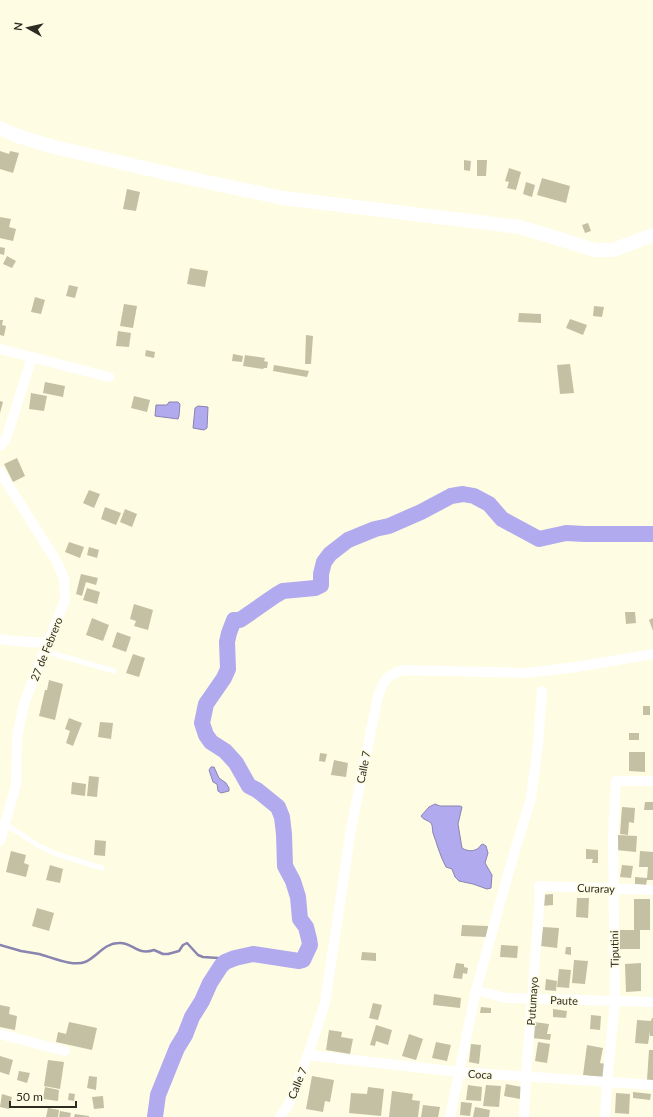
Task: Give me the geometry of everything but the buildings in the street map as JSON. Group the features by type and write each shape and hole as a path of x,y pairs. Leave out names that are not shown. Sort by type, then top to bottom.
{"street":[{"path":"0,128 50,146 179,176 275,196 520,227 595,250 613,250 653,235"},
{"path":"0,348 109,377"},
{"path":"0,446 6,439 32,357"},
{"name":"27 de Febrero","path":"0,472 57,562 64,579 65,600 24,704 18,737 16,785 0,841"},
{"path":"0,639 17,642 38,643 46,646"},
{"name":"Calle 7","path":"280,1117 289,1104 308,1055 325,1003 351,829 378,696 384,681 391,674 404,670 527,673 576,667 653,654"},
{"path":"450,1117 476,990 531,798 538,744 542,691"},
{"name":"Tiputini","path":"605,1117 615,1002 613,836 616,781 653,781"},
{"name":"Curaray","path":"539,886 653,890"},
{"name":"Putumayo","path":"524,1117 540,895 539,886"},
{"name":"Paute","path":"476,990 505,998 653,1002"},
{"path":"0,1034 66,1051"},
{"name":"Coca","path":"308,1055 459,1072 653,1085"}],"lane":[{"path":"46,646 114,671"},
{"path":"5,824 56,854 102,868"}],"shaded area":[{"path":"169,402 178,402 180,404 178,419 155,416 156,405 167,405"},
{"path":"198,406 208,407 207,428 204,430 193,428 195,408"},
{"path":"211,767 214,767 219,778 226,783 229,791 221,793 218,791 217,784 213,782 209,770"},
{"path":"435,804 440,806 462,807 458,824 462,848 472,851 483,844 486,846 488,853 485,863 492,875 491,888 487,889 459,881 455,877 452,869 446,867 433,833 432,824 421,816 429,807"}],"waterway":[{"path":"155,1117 158,1095 177,1048 185,1035 192,1017 202,1001 210,983 221,966 225,962 235,958 253,954 299,961 303,960 310,945 306,927 300,919 298,897 293,881 285,866 282,817 278,807 257,790 249,786 236,763 225,751 211,742 206,735 202,723 206,704 224,678 228,669 227,642 234,620 240,620 283,591 315,588 321,585 321,574 324,562 330,554 348,540 375,529 389,526 421,512 451,496 463,494 474,496 489,504 502,519 539,539 566,533 653,534"},
{"path":"0,945 62,961 80,963 89,960 109,945 119,943 124,943 139,950 154,950 163,954 179,951 183,945 187,943 198,955 203,957 218,958 221,966"}]}
